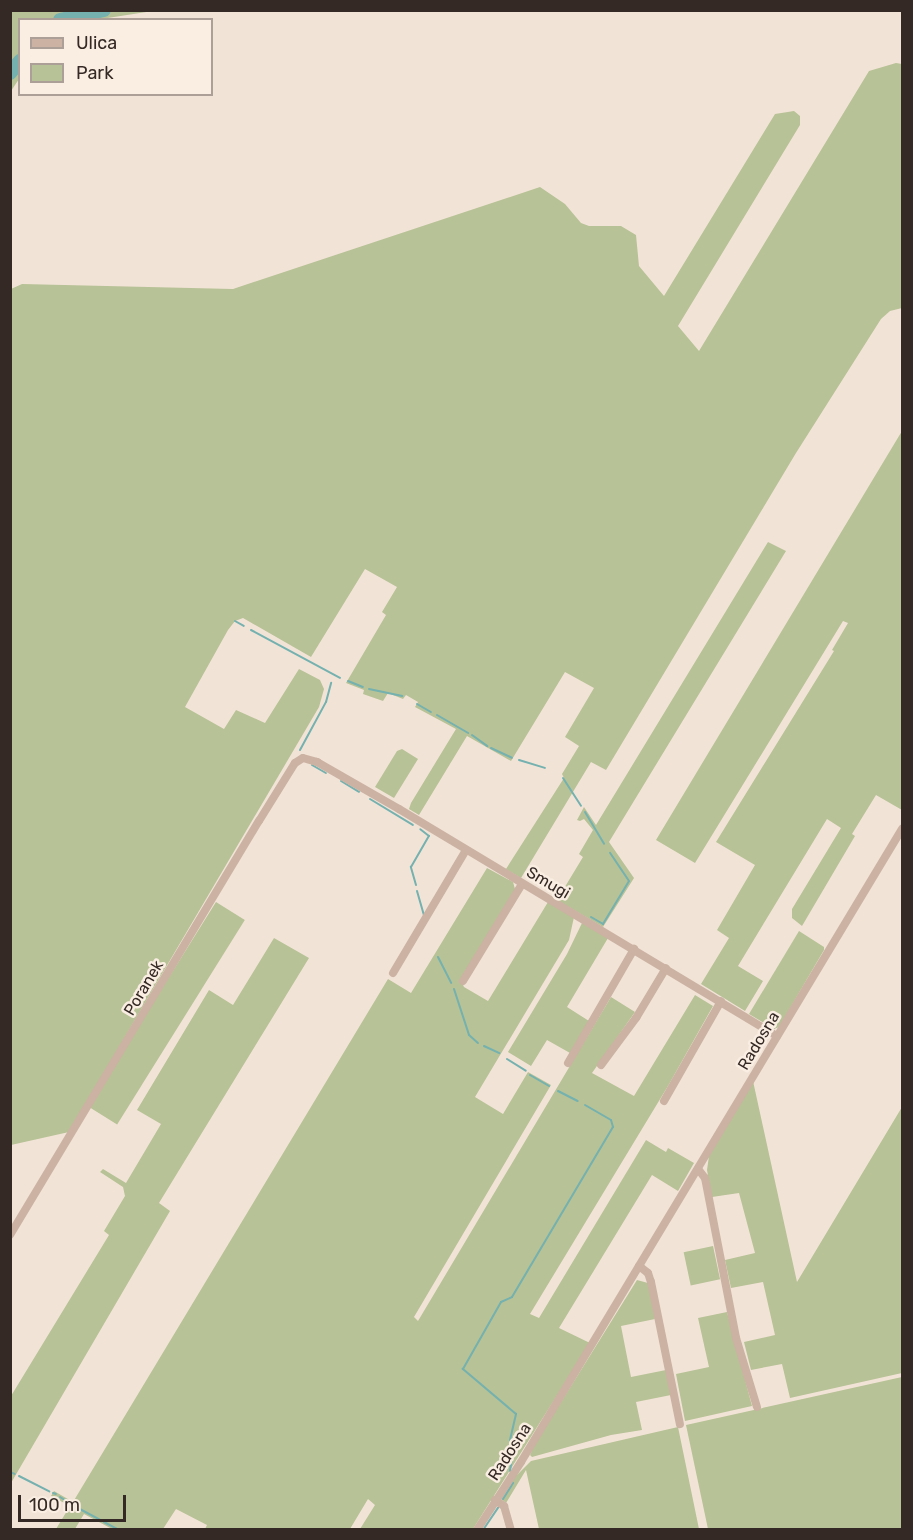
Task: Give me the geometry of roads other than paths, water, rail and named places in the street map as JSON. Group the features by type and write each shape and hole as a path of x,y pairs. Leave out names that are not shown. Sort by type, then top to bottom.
{"street":[{"name":"Smugi","path":"303,758 317,762 777,1036"},
{"name":"Poranek","path":"10,1235 259,821 295,763 303,758"},
{"name":"Radosna","path":"477,1530 518,1467 903,829"},
{"path":"393,973 466,850"},
{"path":"463,981 522,884"},
{"path":"568,1064 634,949"},
{"path":"601,1065 636,1018 666,969"},
{"path":"664,1101 720,1001"},
{"path":"698,1169 705,1178 736,1338 757,1407"},
{"path":"639,1266 648,1273 651,1282 680,1424"},
{"path":"495,1500 504,1506 511,1530"}],"waterway":[{"path":"69,18 104,10"},
{"path":"10,73 18,63"},
{"path":"235,621 244,626"},
{"path":"251,630 340,678"},
{"path":"348,681 363,687"},
{"path":"300,750 326,702 331,683"},
{"path":"369,689 402,696"},
{"path":"417,704 431,712"},
{"path":"437,715 468,733"},
{"path":"472,735 487,746"},
{"path":"491,748 512,758"},
{"path":"519,760 545,768"},
{"path":"312,765 326,773"},
{"path":"563,778 581,806"},
{"path":"341,781 359,792"},
{"path":"370,799 413,825"},
{"path":"585,812 604,844"},
{"path":"416,885 411,867 429,836 420,829"},
{"path":"591,917 603,924 629,881 610,853"},
{"path":"417,891 424,915"},
{"path":"438,957 451,983"},
{"path":"454,989 469,1035 478,1043"},
{"path":"484,1046 499,1053"},
{"path":"507,1059 526,1071"},
{"path":"530,1075 549,1086"},
{"path":"558,1091 578,1101"},
{"path":"510,1471 513,1451 510,1440 516,1414 463,1369 501,1302 512,1297 613,1127 611,1120 585,1105"},
{"path":"10,1472 15,1474"},
{"path":"19,1476 49,1491"},
{"path":"503,1499 513,1483"},
{"path":"60,1497 71,1504"},
{"path":"76,1507 100,1520"},
{"path":"483,1530 498,1508"},
{"path":"104,1522 119,1530"}]}
